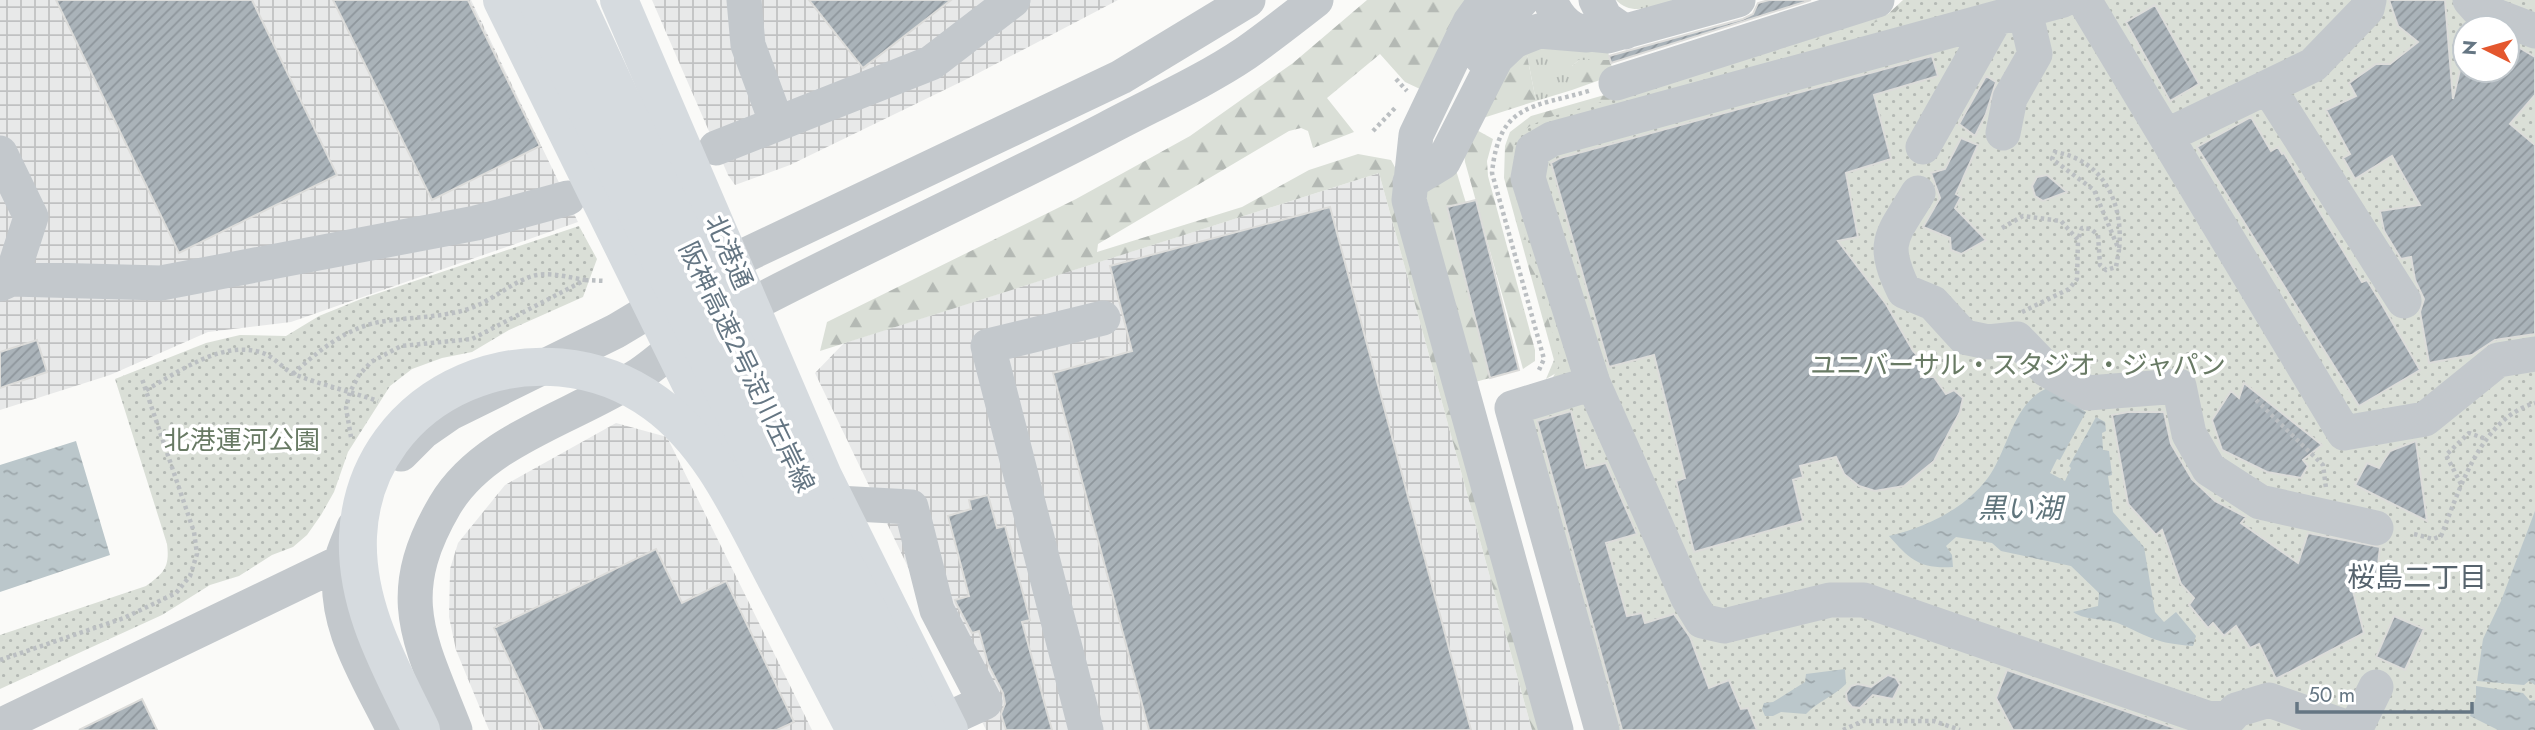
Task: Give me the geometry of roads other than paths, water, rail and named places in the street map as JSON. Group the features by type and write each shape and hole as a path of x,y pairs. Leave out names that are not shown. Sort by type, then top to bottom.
{"main road":[{"path":"502,0 863,730"},
{"name":"阪神高速2号淀川左岸線","path":"535,0 888,730"},
{"name":"阪神高速2号淀川左岸線","path":"575,0 716,305 940,727"},
{"name":"北港通","path":"619,0 836,502 940,727"},
{"path":"421,730 375,636 360,579 358,534 367,492 384,454 407,425 433,401 469,379 507,368 553,365 620,381 656,403 687,430 738,508 855,730"}],"street":[{"path":"744,0 748,45 777,124"},
{"path":"716,148 931,63 1013,0"},
{"path":"394,730 352,644 340,607 341,562 358,514 390,465 424,431 450,413 654,310 733,261 1121,77 1248,0"},
{"path":"455,730 415,621 418,567 446,503 474,470 511,445 636,377 673,350 752,304 1142,110 1244,54 1316,0"},
{"path":"1486,0 1471,22 1416,135 1410,183 1412,210 1556,730"},
{"path":"1443,162 1443,144 1448,127 1494,33 1522,0"},
{"path":"1550,0 1556,14 1570,29 1587,35"},
{"path":"1596,0 1605,18 1625,32"},
{"path":"1410,183 1443,162 1496,58 1514,41 1539,31 1608,36 1738,0"},
{"path":"1616,83 1877,0"},
{"path":"2063,0 1552,139 1533,150 1528,178 1593,383 1688,598 1702,621 1724,626 1830,600 1864,600 2210,719 2230,718 2236,709 2269,699 2354,730 2376,687"},
{"path":"2084,0 2344,433 2425,419 2498,360 2535,354"},
{"path":"2166,136 2313,65 2367,9 2369,0"},
{"path":"2470,0 2478,9 2535,31"},
{"path":"2003,133 2010,97 2035,54 2010,15"},
{"path":"1923,148 2010,15"},
{"path":"2268,87 2404,301"},
{"path":"0,153 31,218 5,281 161,283 476,223 568,198"},
{"path":"1919,193 1892,238 1890,262 1905,291 1933,303 1964,337 1988,342 2017,340 2048,370 2088,393 2179,386 2189,434 2209,469 2260,502 2376,527"},
{"path":"1086,730 988,346 1103,318"},
{"path":"1593,383 1512,408 1602,730"},
{"path":"836,502 911,507 937,610 985,702 940,727"},
{"path":"0,726 341,562"}],"water":[{"name":"黒い湖","path":"2050,387 2086,412 2050,473 2065,481 2071,468 2069,466 2096,417 2105,422 2106,431 2102,433 2103,450 2109,451 2112,475 2108,476 2113,512 2144,547 2155,612 2164,622 2176,612 2196,636 2193,646 2162,641 2114,622 2073,612 2098,606 2099,593 2071,566 2001,551 1992,543 1956,537 1946,546 1952,555 1953,567 1932,566 1910,557 1889,536 1917,528 1943,516 1967,500 1987,479 2027,403"},
{"path":"76,441 110,555 0,592 0,465"},
{"path":"2535,511 2535,685 2529,681 2524,685 2477,681 2483,639 2501,601"},
{"path":"1845,669 1846,684 1806,714 1781,712 1765,716 1762,709 1764,703 1773,702 1805,682 1806,674"},
{"path":"2476,686 2523,693 2530,701 2535,700 2535,730 2498,730 2470,716 2476,697"}],"district":[{"name":"桜島二丁目","path":"2417,577"}],"park label":[{"name":"ユニバーサル・スタジオ・ジャパン","path":"2018,365"},
{"name":"北港運河公園","path":"242,440"}]}
